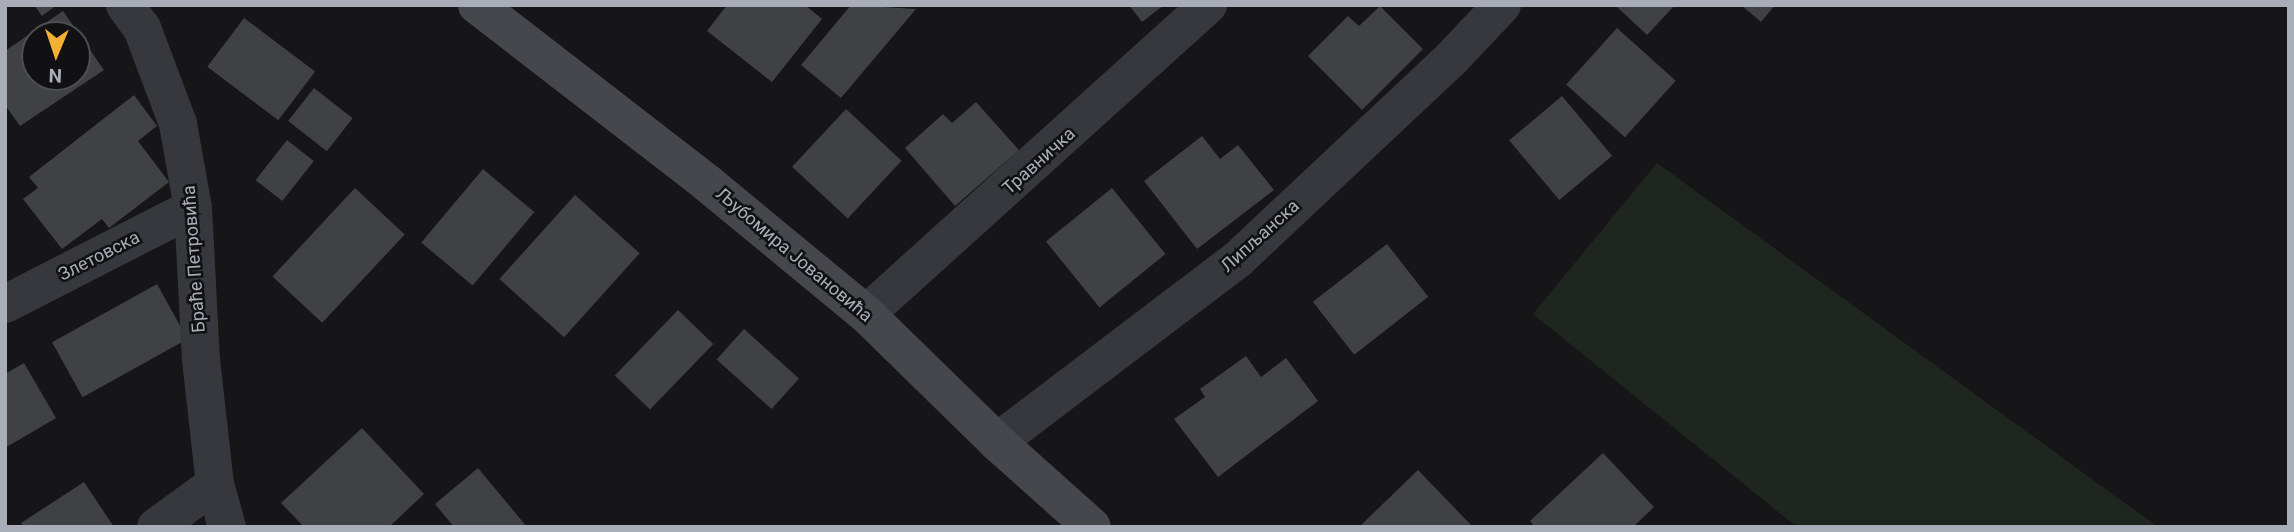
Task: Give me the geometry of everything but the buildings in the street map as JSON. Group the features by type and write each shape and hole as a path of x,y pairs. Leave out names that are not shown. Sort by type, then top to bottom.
{"street":[{"name":"Браће Петровића","path":"125,5 142,27 163,75 178,124 193,208 201,360 215,484 227,527"},
{"name":"Љубомира Јовановића","path":"477,5 707,183 866,314 997,442 1092,527"},
{"name":"Травничка","path":"866,314 1208,5"},
{"name":"Липљанска","path":"997,442 1238,259 1452,58 1502,5"},
{"name":"Злетовска","path":"5,303 193,208"},
{"path":"156,527 215,484"}],"shaded area":[{"path":"1657,163 2158,527 1797,527 1533,314"}]}
